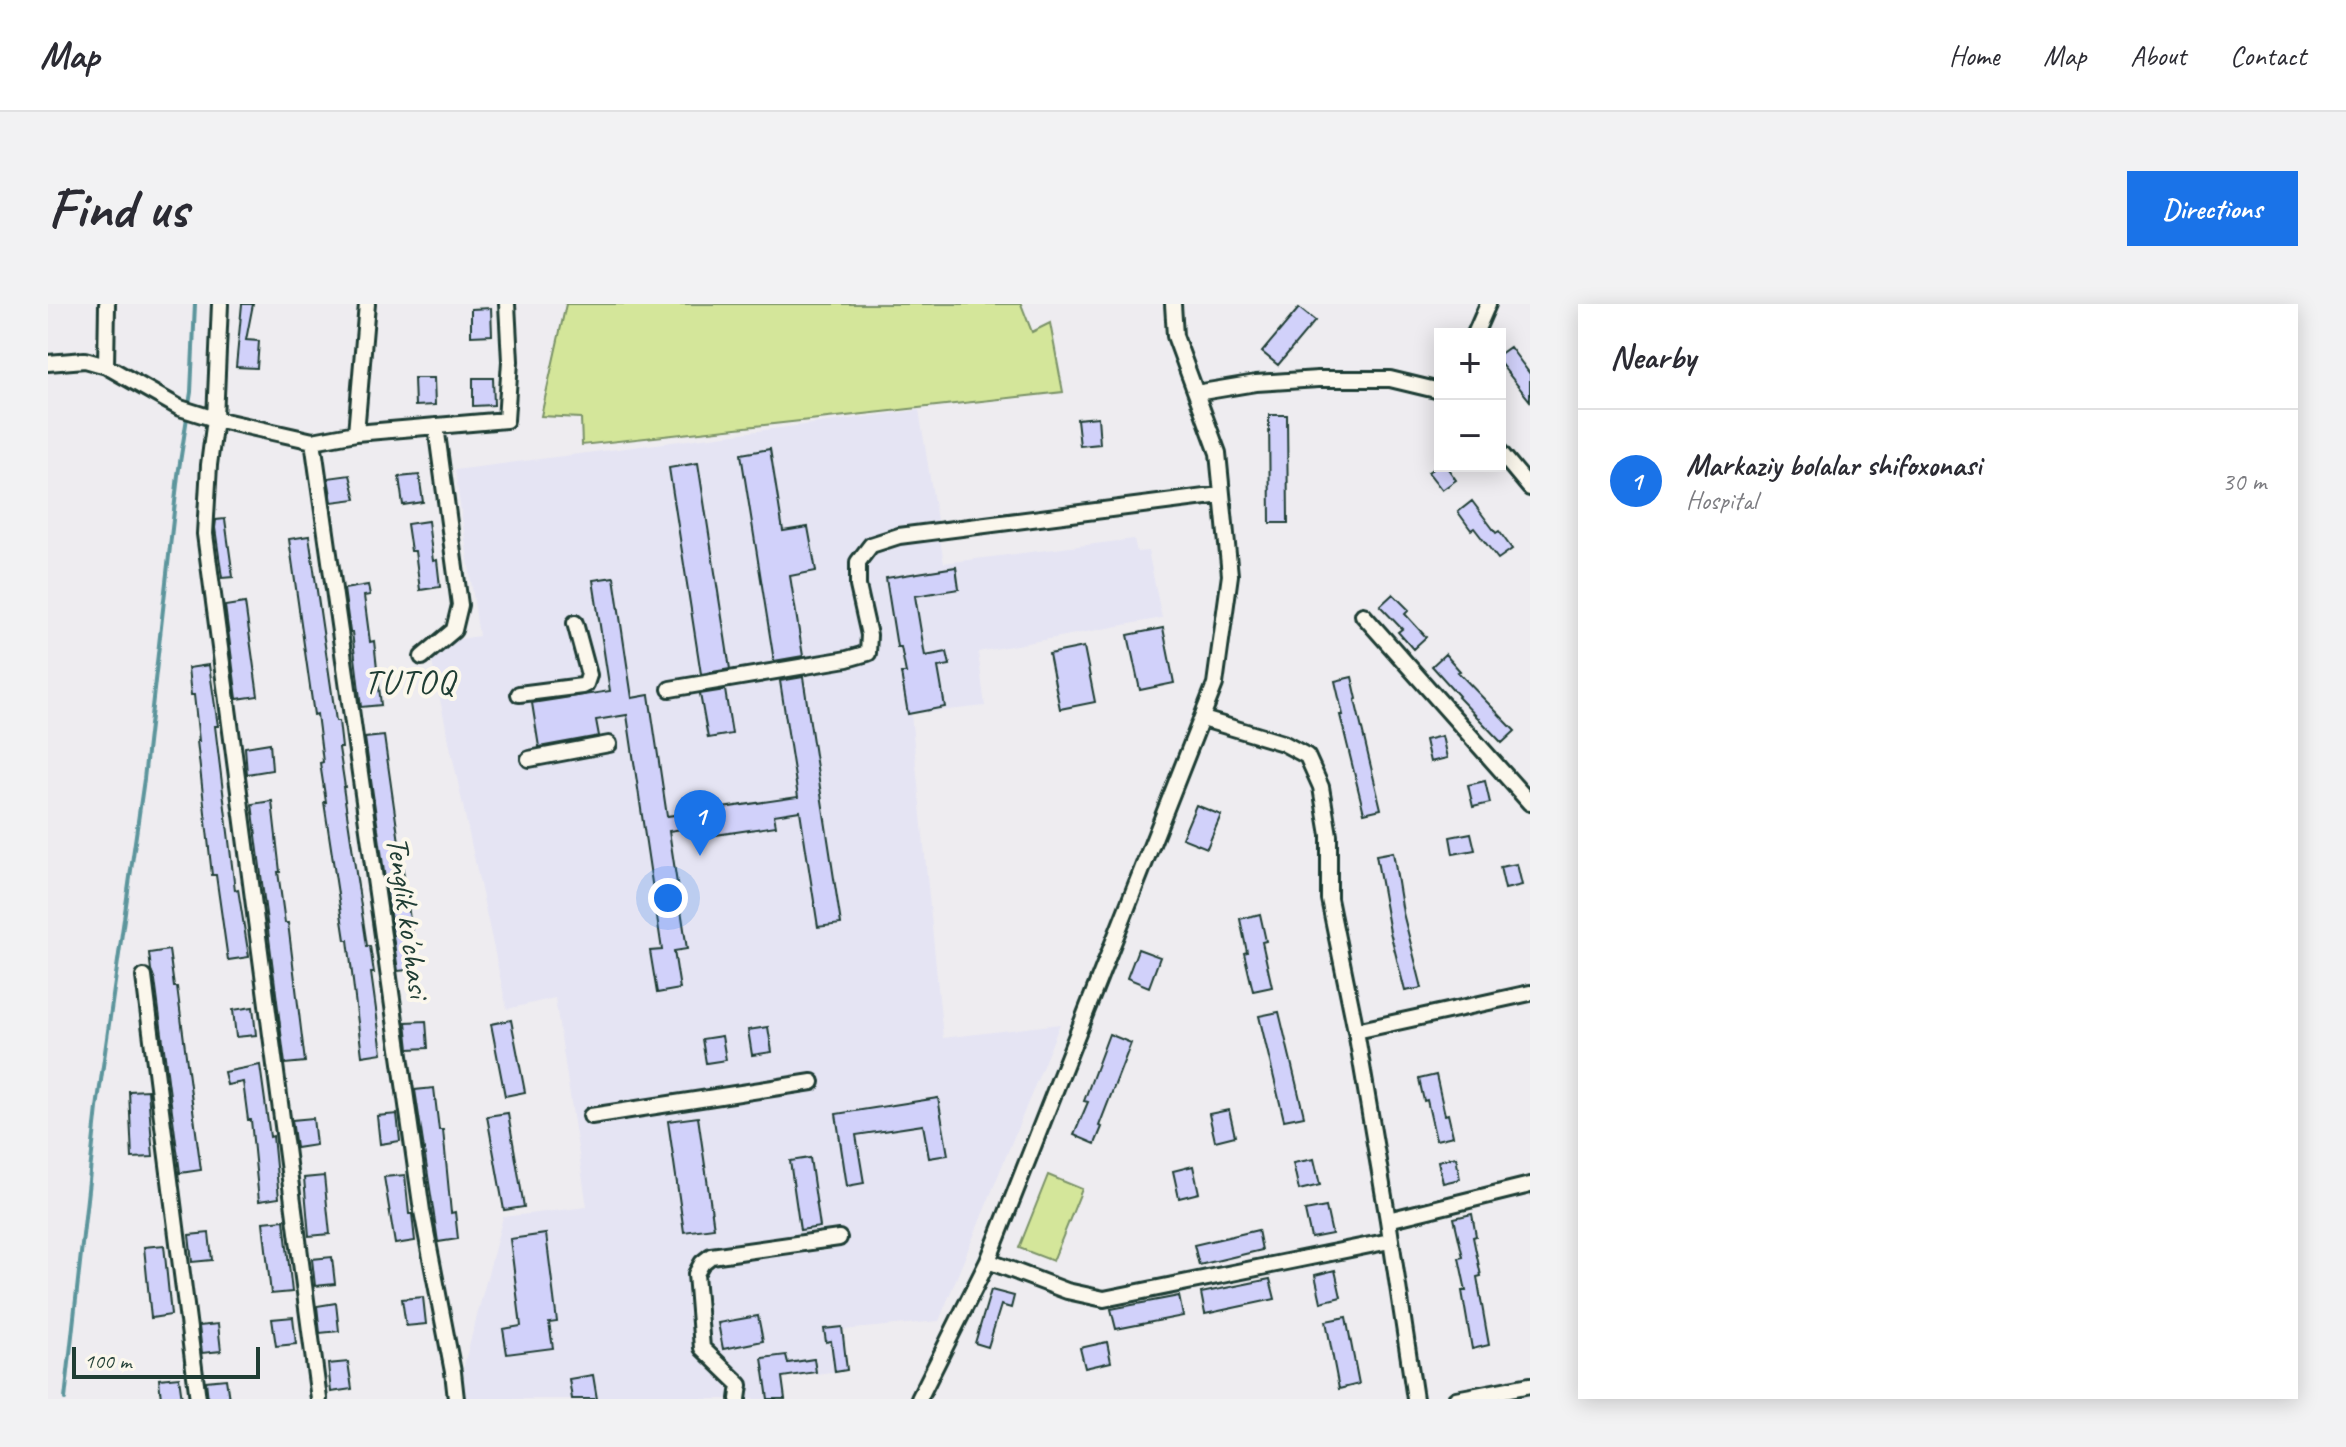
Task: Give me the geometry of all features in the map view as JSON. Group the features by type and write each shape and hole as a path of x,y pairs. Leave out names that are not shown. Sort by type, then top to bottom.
{"street":[{"path":"106,366 107,304"},
{"path":"220,304 209,417 205,534 319,1399"},
{"path":"356,433 367,304"},
{"path":"48,363 85,360 106,366 180,408 313,441 356,433 506,420 510,361 507,304"},
{"path":"919,1399 988,1261 1215,684 1230,575 1218,453 1175,336 1173,304"},
{"path":"1478,328 1488,304"},
{"path":"1196,393 1256,383 1318,379 1390,379 1434,390"},
{"path":"422,657 454,630 460,605 436,426"},
{"name":"Tenglik ko'chasi","path":"313,441 422,1211 456,1399"},
{"path":"1506,459 1530,488"},
{"path":"670,689 868,653 869,635 858,586 858,562 871,545 899,536 1221,495"},
{"path":"1363,615 1530,803"},
{"path":"519,694 586,684 589,675 575,623"},
{"path":"1203,719 1283,743 1307,756 1321,787 1329,835 1329,899 1356,1031 1415,1399"},
{"path":"529,759 609,744"},
{"path":"144,977 198,1399"},
{"path":"1356,1031 1530,993"},
{"path":"591,1116 812,1082"},
{"path":"1388,1220 1530,1185"},
{"path":"738,1399 740,1385 702,1348 696,1274 702,1263 711,1256 839,1238"},
{"path":"988,1261 1067,1291 1104,1299 1390,1241"},
{"path":"1456,1399 1525,1390"}],"shaded area":[{"path":"919,410 944,563 1134,539 1137,552 1148,551 1162,618 978,652 985,706 911,714 943,1038 1060,1024 939,1321 843,1330 847,1370 781,1375 785,1399 460,1399 459,1384 503,1217 587,1207 555,998 507,1009 428,644 479,636 455,470"}],"green space":[{"path":"566,304 1021,304 1032,332 1050,323 1063,392 582,445 581,418 541,416"},
{"path":"1048,1175 1082,1189 1053,1261 1019,1248"}],"building":[{"path":"242,304 253,304 246,340 259,341 257,368 236,367"},
{"path":"491,308 492,335 471,336 471,309"},
{"path":"1299,308 1315,321 1278,365 1262,352"},
{"path":"1510,347 1530,374 1530,401 1506,371 1506,350"},
{"path":"414,378 434,378 435,405 415,406"},
{"path":"473,378 493,378 494,405 473,406"},
{"path":"1269,415 1287,415 1288,523 1270,523"},
{"path":"1098,417 1100,444 1080,446 1077,419"},
{"path":"770,449 783,531 808,527 816,571 790,576 803,656 774,661 741,454"},
{"path":"698,463 730,669 701,674 669,468"},
{"path":"1434,468 1434,472 1450,472 1456,480 1442,490 1428,472"},
{"path":"350,475 356,499 332,502 328,478"},
{"path":"419,475 423,502 403,505 399,477"},
{"path":"1472,501 1512,549 1498,559 1458,512"},
{"path":"225,519 233,577 222,578 215,528 216,520"},
{"path":"428,521 440,587 420,590 415,551 411,551 407,524"},
{"path":"309,536 336,721 339,721 343,787 367,946 370,946 374,973 371,973 382,1053 362,1056 348,940 345,940 324,802 317,714 314,715 289,539"},
{"path":"956,567 959,589 915,596 925,656 947,652 950,665 938,667 945,707 908,714 901,673 906,673 901,647 897,647 886,578"},
{"path":"614,577 632,698 649,695 667,816 798,797 780,681 803,677 841,924 818,927 800,811 774,815 776,826 695,838 694,827 669,831 687,949 674,951 680,989 657,993 650,951 662,950 627,715 596,720 599,736 539,747 532,703 610,691 593,580"},
{"path":"368,585 370,595 364,596 370,642 374,641 381,705 361,707 344,589"},
{"path":"1393,594 1409,610 1405,614 1426,637 1413,649 1398,632 1402,629 1380,606"},
{"path":"245,603 258,696 237,699 225,606"},
{"path":"1163,628 1174,683 1140,690 1128,635"},
{"path":"1084,647 1095,702 1060,709 1049,654"},
{"path":"1445,654 1458,672 1515,731 1502,743 1432,666"},
{"path":"209,665 235,890 238,889 249,957 228,960 216,875 212,875 194,695 191,695 188,668"},
{"path":"1352,677 1381,809 1364,813 1340,715 1343,715 1335,681"},
{"path":"725,690 732,734 708,738 700,694"},
{"path":"384,736 417,969 398,971 365,738"},
{"path":"1442,736 1447,758 1430,762 1425,740"},
{"path":"270,743 272,770 247,774 245,747"},
{"path":"1485,781 1490,803 1473,807 1468,785"},
{"path":"272,801 278,872 285,923 288,923 305,1062 285,1064 252,804"},
{"path":"1196,805 1221,815 1207,848 1182,838"},
{"path":"1471,833 1475,850 1453,854 1450,837"},
{"path":"1393,852 1403,913 1422,988 1405,991 1376,855"},
{"path":"1517,864 1522,885 1505,889 1500,867"},
{"path":"1260,914 1266,941 1262,942 1272,987 1253,991 1240,919"},
{"path":"1138,949 1160,957 1149,987 1127,978"},
{"path":"169,950 174,987 177,987 201,1170 180,1173 149,953"},
{"path":"253,1007 256,1035 236,1037 233,1010"},
{"path":"1279,1012 1304,1116 1284,1120 1259,1016"},
{"path":"511,1020 525,1092 505,1096 491,1024"},
{"path":"426,1021 428,1048 409,1049 406,1022"},
{"path":"768,1027 772,1052 752,1055 748,1030"},
{"path":"1109,1034 1131,1043 1095,1144 1074,1135 1088,1102 1084,1101"},
{"path":"722,1036 726,1060 706,1063 702,1039"},
{"path":"260,1065 270,1137 273,1136 279,1198 259,1201 251,1120 248,1120 243,1082 227,1085 224,1072"},
{"path":"1436,1075 1453,1136 1436,1140 1419,1079"},
{"path":"434,1088 439,1130 443,1130 451,1213 455,1212 458,1239 438,1242 415,1090"},
{"path":"148,1090 153,1157 132,1158 129,1091"},
{"path":"938,1098 948,1155 929,1158 923,1125 856,1135 864,1183 847,1186 836,1114"},
{"path":"1229,1110 1235,1136 1215,1141 1209,1114"},
{"path":"508,1113 524,1207 504,1210 487,1116"},
{"path":"397,1114 400,1141 380,1144 377,1116"},
{"path":"698,1117 714,1228 684,1232 668,1121"},
{"path":"313,1118 316,1145 296,1148 292,1120"},
{"path":"1456,1157 1460,1179 1443,1183 1438,1161"},
{"path":"810,1158 820,1227 800,1230 790,1161"},
{"path":"1314,1159 1320,1185 1299,1190 1293,1163"},
{"path":"1193,1166 1199,1193 1179,1198 1173,1171"},
{"path":"405,1175 415,1241 395,1244 384,1177"},
{"path":"324,1176 330,1234 309,1236 304,1178"},
{"path":"1326,1207 1332,1234 1311,1238 1305,1211"},
{"path":"1472,1214 1481,1276 1477,1277 1489,1345 1472,1349 1462,1291 1466,1291 1459,1258 1463,1257 1454,1218"},
{"path":"284,1220 292,1292 271,1294 263,1222"},
{"path":"1258,1230 1262,1250 1199,1265 1194,1245"},
{"path":"209,1233 212,1260 192,1262 189,1235"},
{"path":"546,1234 557,1322 549,1323 553,1348 507,1354 503,1329 521,1326 510,1239"},
{"path":"164,1245 171,1315 151,1318 144,1247"},
{"path":"332,1257 335,1284 315,1286 312,1259"},
{"path":"1335,1270 1341,1297 1321,1302 1315,1275"},
{"path":"1270,1279 1275,1299 1205,1314 1201,1293"},
{"path":"991,1290 1014,1296 1011,1308 1001,1305 988,1347 975,1343"},
{"path":"1179,1296 1183,1316 1116,1329 1111,1309"},
{"path":"423,1297 426,1324 406,1326 402,1299"},
{"path":"336,1303 339,1331 320,1333 317,1306"},
{"path":"758,1316 763,1341 723,1349 718,1323"},
{"path":"293,1317 296,1344 276,1346 272,1319"},
{"path":"1346,1317 1359,1384 1339,1389 1326,1321"},
{"path":"218,1324 221,1351 202,1353 199,1326"},
{"path":"842,1327 847,1370 835,1372 831,1341 826,1342 824,1329"},
{"path":"1107,1342 1111,1362 1085,1368 1080,1348"},
{"path":"786,1355 788,1363 814,1359 816,1372 782,1377 785,1399 768,1399 762,1358"},
{"path":"348,1362 352,1389 331,1392 328,1364"},
{"path":"593,1375 597,1399 572,1399 569,1379"},
{"path":"179,1377 182,1399 161,1399 159,1379"},
{"path":"226,1379 229,1399 208,1399 206,1381"}],"waterway":[{"path":"65,1399 97,1108 144,779 178,475 191,392 195,304"}],"place":[{"name":"Markaziy bolalar shifoxonasi","path":"700,856"}],"district":[{"name":"TUTOQ","path":"410,681"}]}
